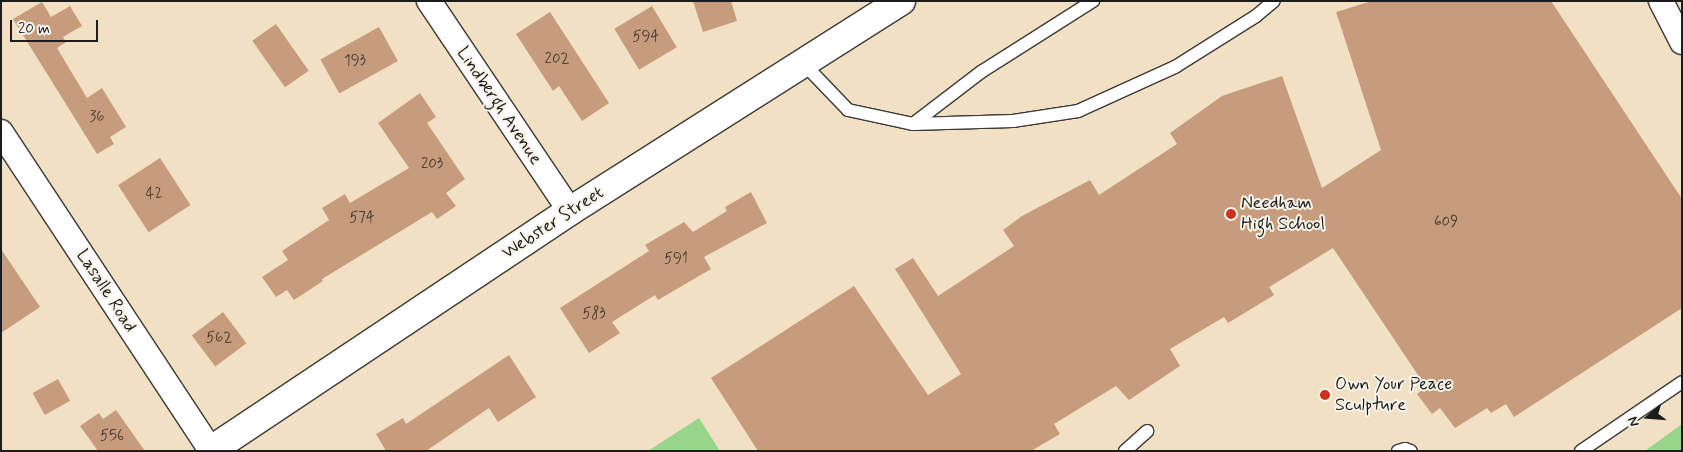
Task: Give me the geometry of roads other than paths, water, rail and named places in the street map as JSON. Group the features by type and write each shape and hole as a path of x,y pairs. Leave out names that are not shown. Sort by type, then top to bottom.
{"street":[{"name":"Lindbergh Avenue","path":"429,1 570,211"},
{"name":"Webster Street","path":"210,451 570,211 901,1"},
{"path":"1661,1 1682,42"},
{"name":"Lasalle Road","path":"1,132 210,451"}],"lane":[{"path":"913,124 981,72 1093,1"},
{"path":"804,63 848,110 913,124 1014,121 1078,110 1175,67 1256,16 1274,1"},
{"path":"1581,451 1682,382"},
{"path":"1125,451 1147,431"},
{"path":"1398,451 1405,448 1411,451"}],"place":[{"name":"Needham High School","path":"1231,214"},
{"name":"Own Your Peace Sculpture","path":"1325,395"}]}
